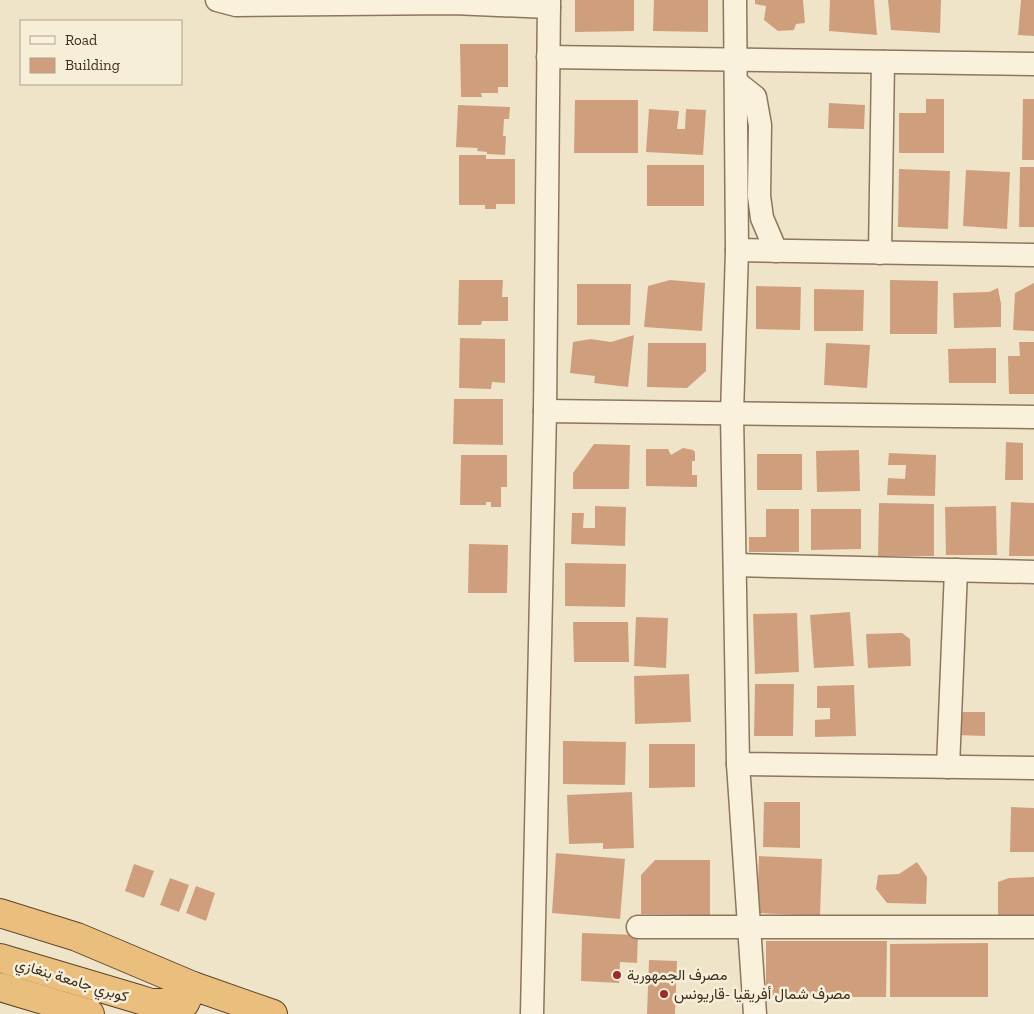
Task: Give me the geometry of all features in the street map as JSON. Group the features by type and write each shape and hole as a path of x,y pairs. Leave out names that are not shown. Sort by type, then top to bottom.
{"highway":[{"path":"0,913 78,937 193,986 273,1014"},
{"name":"كوبري جامعة بنغازي","path":"0,958 151,1003 185,1003 193,986"},
{"name":"كوبري جامعة بنغازي","path":"0,987 90,1014"}],"street":[{"path":"217,0 236,5 549,4 545,412 532,1014"},
{"path":"735,0 737,250 732,414 738,764 755,1014"},
{"path":"548,57 1034,64"},
{"path":"880,253 883,62"},
{"path":"736,82 755,97 760,125 760,203 762,218 776,251"},
{"path":"737,250 1034,255"},
{"path":"545,412 1034,417"},
{"path":"735,565 1034,572"},
{"path":"948,767 956,570"},
{"path":"738,764 1034,768"},
{"path":"638,927 1034,927"}],"building":[{"path":"575,0 634,0 634,31 575,32"},
{"path":"654,0 708,0 708,32 653,31"},
{"path":"755,0 803,0 805,23 796,24 794,30 778,31 764,20 766,6 755,4"},
{"path":"830,0 874,0 877,35 829,31"},
{"path":"888,0 941,0 940,33 891,30"},
{"path":"1021,0 1034,0 1034,36 1018,35"},
{"path":"460,44 508,44 508,87 498,87 498,93 481,93 482,97 461,97"},
{"path":"926,99 944,99 944,153 899,153 899,113 926,113"},
{"path":"1023,99 1034,99 1034,160 1022,160"},
{"path":"575,100 638,100 638,153 574,153"},
{"path":"829,103 865,105 864,129 828,128"},
{"path":"458,105 510,107 509,119 504,119 503,136 506,136 505,155 487,154 487,152 477,151 478,148 456,147"},
{"path":"649,109 679,111 677,129 685,129 686,109 706,110 703,155 646,152"},
{"path":"459,155 486,155 486,159 515,159 515,204 496,204 496,209 485,209 485,205 459,205"},
{"path":"647,165 704,165 704,206 647,206"},
{"path":"1020,167 1034,167 1034,227 1019,227"},
{"path":"899,169 950,171 948,229 898,227"},
{"path":"966,170 1010,172 1007,229 963,226"},
{"path":"459,280 503,280 502,297 508,297 508,321 482,321 481,325 458,325"},
{"path":"670,280 705,283 702,331 644,327 648,286"},
{"path":"890,280 938,281 937,334 890,334"},
{"path":"1034,283 1034,331 1013,330 1015,293"},
{"path":"577,284 631,284 630,325 577,325"},
{"path":"756,286 801,287 800,330 756,329"},
{"path":"998,288 1001,304 1001,327 954,328 953,293 989,292"},
{"path":"814,289 864,290 863,331 814,331"},
{"path":"634,335 628,387 594,383 595,376 570,373 573,342 591,339 611,342"},
{"path":"460,338 505,339 505,383 492,382 491,389 459,388"},
{"path":"1019,342 1034,342 1034,394 1009,394 1008,356 1020,356"},
{"path":"648,343 706,343 706,371 687,388 647,387"},
{"path":"826,343 870,345 867,388 824,385"},
{"path":"996,348 996,383 949,383 948,349"},
{"path":"454,399 503,399 503,445 453,444"},
{"path":"1006,442 1023,443 1023,480 1005,480"},
{"path":"594,444 630,445 629,489 573,489 573,473"},
{"path":"683,448 695,452 695,461 692,461 692,475 697,475 697,487 646,486 646,449 668,449 671,455"},
{"path":"859,450 860,491 817,492 816,451"},
{"path":"889,453 936,455 935,496 887,495 888,478 905,479 906,465 888,465"},
{"path":"757,454 802,454 802,490 757,490"},
{"path":"461,455 507,455 507,487 501,487 501,507 491,507 491,502 486,502 486,505 460,505"},
{"path":"1011,502 1034,503 1034,556 1009,556"},
{"path":"879,503 934,504 934,556 878,556"},
{"path":"595,506 626,507 625,546 571,544 572,513 584,513 583,528 595,528"},
{"path":"996,506 997,555 946,555 945,507"},
{"path":"766,509 799,509 799,552 749,552 749,537 766,537"},
{"path":"811,509 861,509 861,549 811,550"},
{"path":"469,544 508,545 507,593 468,593"},
{"path":"565,563 626,564 625,607 565,606"},
{"path":"850,612 854,666 814,668 810,615"},
{"path":"797,613 799,672 755,674 753,614"},
{"path":"636,617 668,618 666,668 634,666"},
{"path":"573,622 628,622 629,662 574,662"},
{"path":"902,633 910,639 911,666 868,668 866,634"},
{"path":"689,674 691,722 635,724 634,676"},
{"path":"755,684 794,684 793,736 754,736"},
{"path":"854,685 856,736 815,737 815,720 830,719 830,708 817,708 817,686"},
{"path":"957,712 985,712 985,736 956,735"},
{"path":"563,741 626,742 625,785 563,784"},
{"path":"649,744 695,744 695,787 649,788"},
{"path":"632,792 634,848 603,849 603,843 569,844 567,795"},
{"path":"764,802 800,802 800,848 763,847"},
{"path":"1011,807 1034,808 1034,852 1010,852"},
{"path":"556,853 625,859 620,919 552,913"},
{"path":"759,856 822,859 820,916 757,913"},
{"path":"655,860 710,860 710,915 641,914 641,875"},
{"path":"917,862 927,877 926,904 887,903 876,889 878,875 899,874"},
{"path":"134,864 154,871 144,898 125,891"},
{"path":"1034,877 1034,920 998,920 998,882 1009,878"},
{"path":"170,878 189,885 179,912 160,905"},
{"path":"196,886 215,893 206,921 186,913"},
{"path":"582,933 638,935 637,963 620,962 619,983 581,981"},
{"path":"766,941 887,941 886,997 766,997"},
{"path":"988,943 988,997 890,997 890,944"},
{"path":"649,960 677,961 675,1014 647,1014"}],"place":[{"name":"مصرف الجمهورية","path":"617,975"},
{"name":"مصرف شمال أفريقيا -قاريونس","path":"664,994"}]}
